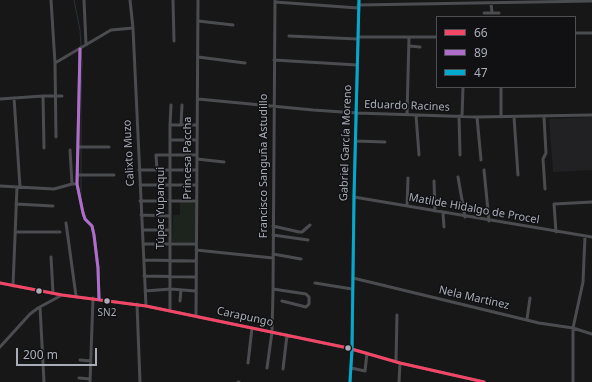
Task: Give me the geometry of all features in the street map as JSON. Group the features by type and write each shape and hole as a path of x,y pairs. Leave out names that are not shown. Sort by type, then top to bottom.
{"street":[{"path":"51,0 55,63 54,96 56,137"},
{"path":"84,0 86,44"},
{"name":"Calixto Muzo","path":"130,0 146,306"},
{"path":"173,0 174,41"},
{"name":"Princesa Paccha","path":"196,316 198,0"},
{"name":"Gabriel García Moreno","path":"350,382 352,349 352,278 359,0"},
{"path":"274,1 358,6 463,2 491,3 592,1"},
{"name":"Francisco Sanguña Astudillo","path":"267,368 272,332 273,289 274,1"},
{"path":"491,3 492,13"},
{"path":"484,13 500,13"},
{"path":"198,21 233,25"},
{"path":"55,63 111,30 132,28"},
{"path":"576,33 592,33"},
{"path":"289,36 358,38 436,37"},
{"path":"407,115 410,37"},
{"path":"409,46 420,47"},
{"path":"80,49 77,184 82,213 85,219 92,226 94,235 99,274 99,299"},
{"path":"198,57 245,63"},
{"path":"274,60 357,65"},
{"path":"460,155 460,116 463,88"},
{"path":"501,88 501,117"},
{"path":"43,96 44,148"},
{"path":"0,99 62,96"},
{"path":"13,286 18,187 14,98"},
{"name":"Eduardo Racines","path":"198,99 357,113 477,117 592,116"},
{"name":"Túpac Yupanqui","path":"170,311 171,105"},
{"path":"182,105 182,124"},
{"path":"416,115 419,155"},
{"path":"477,117 481,160"},
{"path":"514,117 518,176"},
{"path":"544,117 546,153 543,159 545,189"},
{"path":"170,125 197,125"},
{"path":"170,140 197,140"},
{"path":"356,141 385,142"},
{"path":"78,146 109,147"},
{"path":"70,150 72,184"},
{"path":"157,170 156,155 197,157 224,162"},
{"path":"139,170 197,170"},
{"path":"484,170 489,220"},
{"path":"78,175 114,175"},
{"path":"458,177 465,217"},
{"path":"407,206 408,178"},
{"path":"434,181 436,211"},
{"path":"0,186 54,189 77,184"},
{"path":"140,185 197,185"},
{"name":"Matilde Hidalgo de Procel","path":"354,197 465,217 592,237"},
{"path":"140,201 197,201"},
{"path":"556,232 554,204 592,202"},
{"path":"16,204 53,206"},
{"path":"442,213 444,227"},
{"path":"141,215 170,216"},
{"path":"66,223 76,296"},
{"path":"273,226 289,231 302,232 310,225"},
{"path":"143,230 170,230"},
{"path":"15,232 60,232"},
{"path":"273,235 308,240"},
{"path":"573,382 573,328 583,282 585,236"},
{"path":"143,244 196,244"},
{"path":"196,250 301,259"},
{"path":"51,257 53,293"},
{"path":"144,260 196,261"},
{"path":"144,276 196,277"},
{"name":"Nela Martinez","path":"352,278 539,323 573,328 592,334"},
{"name":"Carapungo","path":"0,283 62,295 137,304 196,316 352,349 396,362 484,382"},
{"path":"315,283 352,289"},
{"path":"145,291 171,289 195,291"},
{"path":"273,289 306,294 309,297 306,307 282,301"},
{"path":"180,300 181,290"},
{"path":"0,347 30,314 62,295"},
{"path":"79,378 90,381 93,298"},
{"path":"527,319 530,298"},
{"path":"137,304 140,382"},
{"path":"40,307 44,382"},
{"path":"396,362 397,315"},
{"path":"248,363 252,328"},
{"path":"283,369 287,335"},
{"path":"351,368 365,371 367,353"},
{"path":"80,360 91,361"},
{"path":"399,382 400,363"}],"shaded area":[{"path":"592,117 592,170 553,172 549,119"},
{"path":"180,202 196,202 195,242 172,242 173,215 180,215"}],"waterway":[{"path":"74,0 80,30 81,46"},
{"path":"81,51 81,196"}],"transit line":[{"name":"47","path":"350,382 352,349 359,0"},
{"name":"89","path":"80,49 77,184 83,213 85,219 92,226 94,235 98,268 99,299"},
{"name":"66","path":"0,283 62,295 146,306 348,348 400,363 484,382"}],"place":[{"name":"SN2","path":"107,301"}]}
